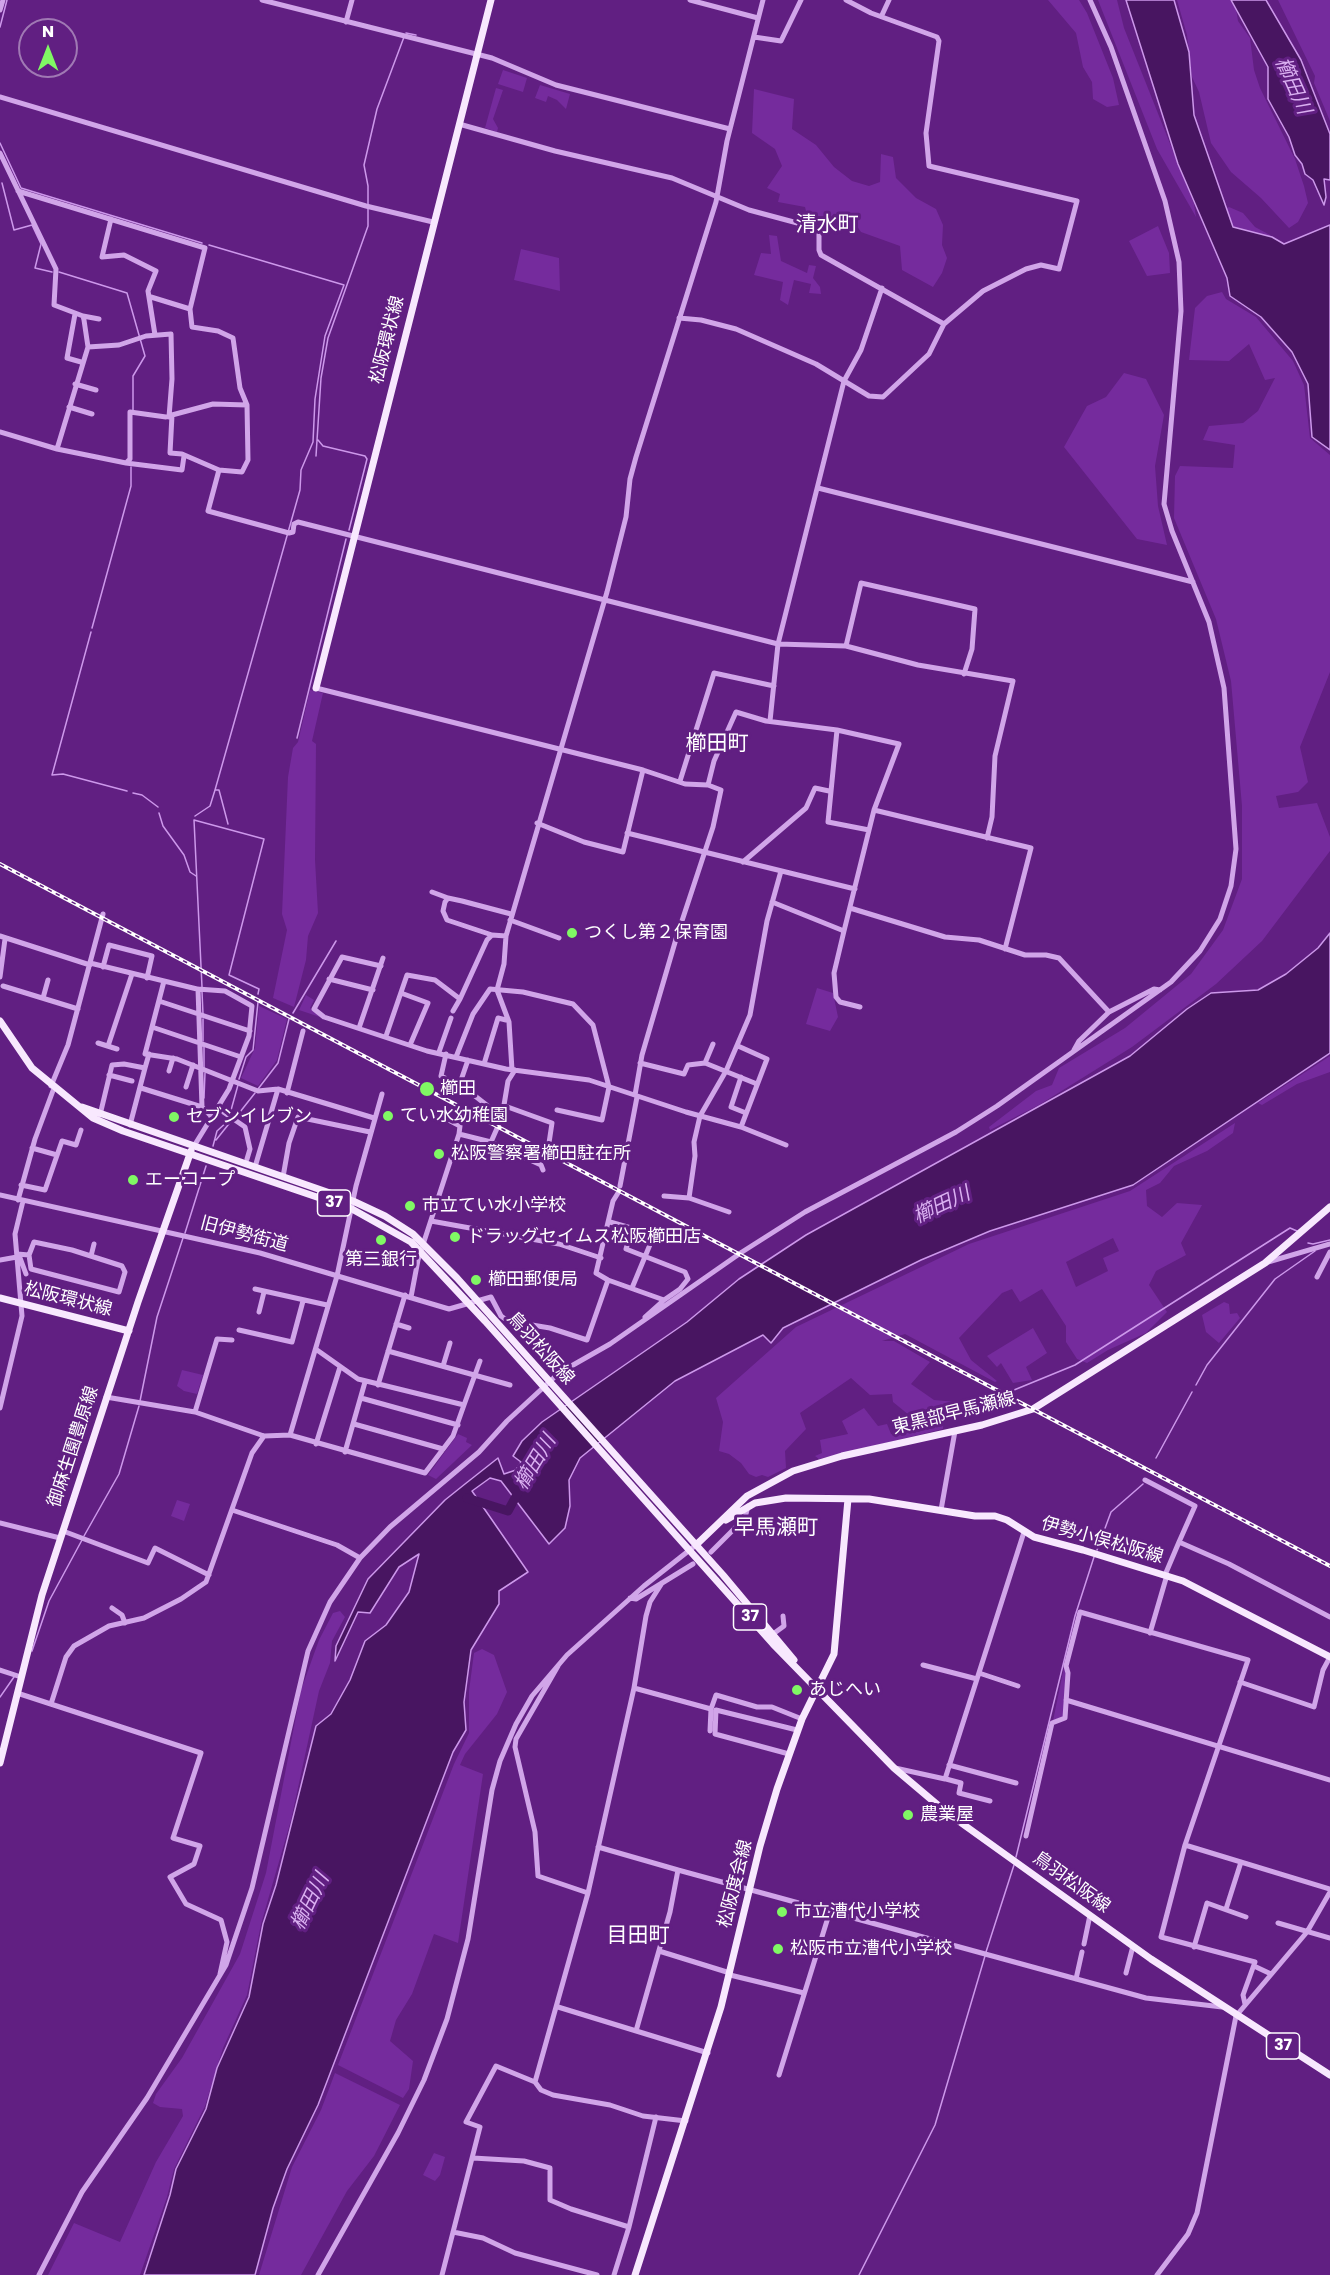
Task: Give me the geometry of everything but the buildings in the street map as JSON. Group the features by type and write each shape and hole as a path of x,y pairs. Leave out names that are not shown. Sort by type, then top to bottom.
{"main road":[{"name":"松阪環状線","path":"316,688 491,0"},
{"name":"鳥羽松阪線","path":"0,1022 22,1057 52,1087 84,1112 107,1125 255,1167 353,1201 392,1220 424,1243 477,1300 549,1387"},
{"name":"鳥羽松阪線","path":"65,1098 100,1115 352,1209 389,1228 421,1251 549,1387 773,1634 816,1688"},
{"name":"御麻生園豊原線","path":"0,1762 42,1595 61,1534 162,1231 192,1150"},
{"name":"東黒部早馬瀬線","path":"691,1545 717,1527 747,1496 793,1471 842,1456 955,1431 1033,1409 1265,1263 1330,1207"},
{"name":"松阪環状線","path":"0,1298 129,1331"},
{"name":"伊勢小俣松阪線","path":"717,1527 748,1506 773,1499 877,1500 999,1517 1040,1540 1166,1575 1330,1655"},
{"name":"松阪度会線","path":"635,2275 708,2053 750,1889 789,1754 797,1730 836,1647 848,1499"},
{"name":"鳥羽松阪線","path":"691,1545 816,1688 894,1768 946,1812 1222,2007 1330,2075"}],"street":[{"path":"0,10 3,0"},
{"path":"262,0 477,54 556,85 730,129"},
{"path":"346,22 352,0"},
{"path":"690,0 758,18"},
{"path":"491,1142 502,1118 508,1081 514,1070 509,1022 498,989 504,964 506,936 604,599 626,517 630,479 636,457 716,196 730,129 764,0"},
{"path":"754,37 781,41 801,0"},
{"path":"679,318 701,320 736,329 816,364 869,396 883,397 929,354 944,324 983,291 1012,274 1041,265 1059,269 1077,201 930,166 926,133 939,40 937,37 846,0"},
{"path":"882,15 889,0"},
{"path":"39,2275 82,2192 147,2098 221,1976 252,1888 308,1651 330,1602 360,1558 390,1527 479,1452 549,1387 559,1373 643,1321 805,1212 968,1125 1161,990 1189,964 1212,935 1227,902 1235,859 1234,795 1223,676 1215,640 1172,531 1164,504 1181,310 1178,250 1165,201 1111,47 1090,0"},
{"path":"0,97 368,206 433,222"},
{"path":"459,124 543,148 672,178 749,210 816,228 819,231 821,255 944,324"},
{"path":"0,153 56,269 54,305 75,314 99,319"},
{"path":"18,191 205,248 190,309 192,327 218,331 232,338 240,388 247,405 248,460 242,472 219,470 170,453 171,334 140,338 119,345 88,346"},
{"path":"111,219 102,257 124,255 156,271 148,291 151,297 155,336"},
{"path":"770,721 778,644 844,381 861,350 882,288"},
{"path":"151,297 190,309"},
{"path":"75,314 67,358 81,362"},
{"path":"57,449 81,362 88,346 83,316"},
{"path":"75,384 96,390"},
{"path":"126,463 129,459 133,413 171,416 213,404 247,405"},
{"path":"69,407 92,414"},
{"path":"0,432 57,449 126,463 182,470 184,456"},
{"path":"219,470 208,511 287,533 293,532 294,524 298,522 778,644 846,646 964,674 1013,681 995,756 992,817 987,838"},
{"path":"818,488 1193,582"},
{"path":"846,646 861,583 975,609 972,649 964,674"},
{"path":"680,781 714,673 774,686"},
{"path":"316,688 643,770 685,784 708,785 721,790 721,799 640,1063 620,1186"},
{"path":"708,785 714,761 722,747 733,714 739,712 770,721 837,730 899,744 874,810 834,973 836,997 840,1002 860,1007"},
{"path":"837,730 829,791 828,822 869,830"},
{"path":"537,823 584,842 623,852 643,770"},
{"path":"743,862 806,807 815,788 829,791"},
{"path":"874,810 1031,848 1005,949"},
{"path":"627,833 855,889"},
{"path":"689,1198 695,1156 694,1142 700,1116 738,1046 753,1004 780,871"},
{"path":"432,892 511,917 559,938"},
{"path":"448,898 443,909 447,920 492,935 506,936"},
{"path":"772,902 844,931"},
{"path":"850,908 945,937 979,940 1024,956 1050,955 1063,960 1109,1012"},
{"path":"0,1408 22,1316 16,1228 21,1185 52,1087 68,1045 103,914"},
{"path":"453,1011 477,957 492,935"},
{"path":"0,977 2,938 147,978 201,989 225,991 252,1006 250,1031 221,1110 192,1150"},
{"path":"103,967 108,945 152,956 147,978"},
{"path":"381,966 342,957 314,1009 324,1017 410,1045 484,1064 514,1070 554,1073 609,1087 741,1127 786,1145"},
{"path":"359,1028 383,958"},
{"path":"108,1046 132,974"},
{"path":"386,1036 407,975 412,974 435,980 460,999"},
{"path":"329,979 372,990"},
{"path":"43,998 48,980"},
{"path":"164,981 145,1054 173,1058 257,1090 278,1089 374,1118"},
{"path":"3,986 78,1009"},
{"path":"201,989 204,1044 202,1107"},
{"path":"456,1057 472,1014 488,991 498,989 573,1004 593,1025 609,1087 602,1119 557,1110"},
{"path":"1074,1052 1079,1041 1109,1012 1154,989 1161,990"},
{"path":"401,993 428,1003 410,1045"},
{"path":"159,1001 250,1031"},
{"path":"451,1018 443,1053 441,1076 459,1086 502,1118"},
{"path":"484,1064 498,1018 506,1020"},
{"path":"152,1027 241,1057"},
{"path":"287,1093 303,1031"},
{"path":"98,1043 117,1049"},
{"path":"705,1063 712,1044"},
{"path":"738,1046 767,1059 741,1127"},
{"path":"130,1125 149,1054"},
{"path":"169,1071 173,1058"},
{"path":"459,1086 468,1060"},
{"path":"640,1063 684,1074 687,1065 705,1063 757,1084"},
{"path":"100,1115 112,1065 124,1064 145,1068"},
{"path":"186,1087 193,1065"},
{"path":"109,1075 132,1081"},
{"path":"741,1077 731,1107 746,1113"},
{"path":"141,1088 202,1107 213,1118"},
{"path":"255,1167 278,1089"},
{"path":"290,1435 337,1276 343,1239 382,1094"},
{"path":"505,1106 552,1123 549,1143 557,1148"},
{"path":"221,1110 245,1127 250,1149 247,1159"},
{"path":"378,1384 459,1134 460,1126 437,1114"},
{"path":"283,1177 289,1143 298,1117 370,1132"},
{"path":"21,1185 45,1190 62,1141 76,1145 81,1130"},
{"path":"459,1134 491,1142 541,1165 543,1170"},
{"path":"32,1148 57,1155"},
{"path":"618,1192 613,1201 610,1222 596,1273 608,1280 664,1300"},
{"name":"旧伊勢街道","path":"0,1195 190,1236 449,1309 477,1300"},
{"path":"664,1196 689,1198 729,1212"},
{"path":"431,1221 559,1244 601,1258"},
{"path":"610,1222 645,1232"},
{"path":"632,1228 626,1249 685,1272 688,1279 680,1289 646,1315 643,1321"},
{"path":"632,1288 654,1235"},
{"path":"34,1242 91,1256 125,1268 119,1292 31,1269 29,1255 34,1242"},
{"path":"91,1256 94,1244"},
{"path":"1265,1263 1330,1244"},
{"path":"1317,1277 1330,1252"},
{"path":"18,1255 26,1274"},
{"path":"0,1260 18,1255 29,1255"},
{"path":"477,1300 493,1298 501,1316 508,1321 549,1328 587,1340 608,1280"},
{"path":"255,1289 327,1305"},
{"path":"259,1312 264,1292"},
{"path":"239,1330 292,1342 303,1301"},
{"path":"396,1324 409,1328"},
{"path":"195,1412 217,1339 232,1340"},
{"path":"443,1366 450,1343"},
{"path":"317,1350 365,1382 464,1405"},
{"path":"388,1351 510,1385"},
{"path":"51,1704 70,1650 109,1626 140,1620 204,1584 252,1453 264,1436 269,1434 290,1435 425,1473 458,1425 480,1361"},
{"path":"316,1444 340,1366"},
{"path":"0,1373 7,1374"},
{"path":"345,1452 365,1382"},
{"path":"106,1397 195,1412 264,1436"},
{"path":"361,1398 458,1425"},
{"path":"354,1424 443,1449"},
{"path":"941,1510 955,1431"},
{"path":"1145,1480 1194,1504 1166,1575 1150,1633"},
{"path":"711,1552 745,1518 748,1506"},
{"path":"232,1510 337,1545 360,1558"},
{"path":"0,1523 83,1538 148,1563 155,1548 209,1575"},
{"path":"945,1779 1024,1532"},
{"path":"1179,1542 1229,1564 1330,1617"},
{"path":"318,2275 398,2133 424,2080 447,2019 463,1965 492,1790 500,1761 532,1696 559,1663 691,1545"},
{"path":"630,1598 636,1599 693,1564"},
{"path":"535,2082 558,2007 588,1893 634,1688 646,1616 650,1602 662,1583"},
{"path":"112,1608 122,1615 125,1623"},
{"path":"1026,1836 1052,1724 1065,1718 1066,1665 1080,1612 1248,1660 1185,1845 1161,1937 1254,1962 1254,1966 1271,1974"},
{"path":"773,1634 784,1626 783,1616"},
{"path":"1240,1682 1314,1707 1323,1670 1330,1655"},
{"path":"559,1663 558,1671 516,1739 515,1747 535,1832 538,1876 588,1893"},
{"path":"924,1665 1018,1686"},
{"path":"0,1670 21,1677"},
{"path":"634,1688 711,1709"},
{"path":"16,1693 201,1753 173,1838 200,1846 194,1864 170,1877 186,1904 221,1920 227,1942 221,1976"},
{"path":"710,1731 711,1709 716,1695 757,1707 772,1707 802,1719"},
{"path":"1066,1700 1330,1780"},
{"path":"789,1754 715,1734 716,1710 797,1730"},
{"path":"950,1765 1016,1783"},
{"path":"894,1768 961,1783 959,1793 990,1802"},
{"path":"1157,2275 1188,2234 1197,2213 1236,2016 1307,1932 1330,1891 1185,1845"},
{"path":"598,1847 1146,1998 1222,2007"},
{"path":"1227,1909 1241,1862"},
{"path":"636,2031 670,1912 678,1870"},
{"path":"1194,1947 1207,1903 1246,1917"},
{"path":"779,2075 830,1911"},
{"path":"1083,1944 1090,1915"},
{"path":"1278,1923 1330,1938"},
{"path":"1126,1973 1133,1946"},
{"path":"659,1951 730,1974 804,1993"},
{"path":"1076,1979 1082,1952"},
{"path":"1245,2004 1243,1995 1254,1966"},
{"path":"558,2007 708,2053"},
{"path":"442,2275 480,2125 466,2122 496,2066 535,2082 541,2091 553,2095 590,2100 634,2114 686,2121"},
{"path":"614,2275 629,2227 656,2117"},
{"path":"473,2158 524,2161 550,2168 550,2200 629,2227"},
{"path":"453,2232 483,2238 515,2253 597,2275"}],"shaded area":[{"path":"1048,0 1079,0 1087,13 1113,78 1119,105 1107,107 1093,99 1092,82 1083,67 1076,33"},
{"path":"1098,0 1117,0 1124,28 1194,204 1196,217 1157,149"},
{"path":"1177,0 1233,0 1235,3 1238,21 1250,38 1254,70 1260,88 1295,159 1304,186 1308,203 1298,222 1289,228 1261,198 1231,172 1211,143 1199,92 1192,77 1187,35"},
{"path":"1278,0 1330,0 1330,121 1314,83 1315,76"},
{"path":"503,70 527,78 523,92 498,84"},
{"path":"540,85 570,94 566,109 557,100 548,96 546,102 535,98"},
{"path":"496,88 503,90 493,119 498,128 497,132 485,128"},
{"path":"754,89 794,99 792,129 816,145 834,167 852,181 869,186 880,182 881,154 893,157 896,178 916,198 936,209 943,225 942,245 947,258 942,273 933,287 902,270 900,246 861,232 850,216 837,217 831,227 808,219 805,207 778,202 780,194 767,188 782,166 775,149 752,133"},
{"path":"1229,207 1243,213 1255,227 1270,235 1274,247 1241,250 1224,209"},
{"path":"1158,226 1169,253 1170,273 1147,276 1129,241"},
{"path":"769,235 777,236 781,261 807,273 809,265 816,266 813,278 820,287 821,294 809,293 811,284 794,280 788,305 780,300 783,282 754,275 761,253 771,254"},
{"path":"521,249 559,258 560,291 514,280"},
{"path":"1222,292 1226,299 1256,317 1293,361 1304,385 1310,438 1330,455 1330,672 1300,747 1308,782 1298,792 1276,796 1279,808 1317,803 1330,837 1330,851 1262,941 1216,984 1132,1047 1039,1105 990,1130 989,1127 1036,1091 1052,1085 1059,1068 1125,1028 1191,974 1223,930 1242,879 1242,806 1231,681 1216,619 1174,518 1175,476 1180,466 1233,468 1235,445 1203,440 1209,426 1243,423 1258,411 1275,378 1265,380 1249,344 1229,361 1189,360 1195,308 1207,296"},
{"path":"1124,373 1146,379 1164,415 1155,466 1158,506 1167,545 1137,539 1064,447 1087,406 1106,397"},
{"path":"310,690 323,693 312,741 316,744 315,860 318,913 308,936 306,960 294,1007 273,998 287,930 282,914 288,777 293,748 298,742"},
{"path":"817,988 833,993 838,1017 830,1031 806,1024"},
{"path":"306,995 314,1000 310,1008 320,1017 299,1010"},
{"path":"259,1006 287,1019 277,1060 258,1086 241,1078 255,1048"},
{"path":"1330,1056 1330,1072 1297,1084 1262,1105 1258,1103"},
{"path":"1235,1123 1233,1133 1207,1151 1174,1166 1160,1183 1146,1190 1147,1206 1162,1217 1177,1203 1202,1205 1181,1243 1186,1255 1156,1271 1149,1285 1167,1312 1146,1333 1108,1350 1087,1363 1077,1359 1066,1342 1066,1326 1042,1289 1020,1302 1012,1289 1002,1293 959,1338 971,1360 997,1381 995,1382 905,1334 882,1341 894,1341 930,1362 911,1384 934,1400 957,1402 952,1410 944,1412 943,1429 819,1459 815,1456 822,1453 820,1440 848,1434 842,1421 864,1408 878,1426 887,1424 891,1434 930,1427 926,1419 928,1411 917,1410 909,1415 893,1402 892,1394 870,1395 851,1378 800,1413 806,1429 785,1451 786,1468 768,1477 762,1475 756,1477 749,1474 741,1463 729,1454 719,1451 723,1422 716,1398 796,1327 969,1244 1130,1191","holes":["1113,1238 1119,1251 1103,1258 1108,1271 1076,1287 1066,1262"]},
{"path":"1224,1302 1229,1304 1230,1314 1237,1313 1240,1318 1219,1343 1206,1332 1202,1315"},
{"path":"1033,1328 1047,1353 1026,1367 1032,1380 1013,1383 1001,1363 997,1367 987,1356"},
{"path":"182,1370 203,1375 197,1394 184,1391 177,1386"},
{"path":"458,1434 467,1438 466,1442 472,1445 436,1479 428,1475"},
{"path":"177,1500 190,1504 184,1521 171,1516"},
{"path":"340,1611 345,1617 332,1641 330,1663 319,1691 291,1820 261,1924 247,1995 223,2048 205,2106 174,2169 167,2197 140,2275 48,2275 74,2223 120,2242 156,2162 183,2116 182,2109 160,2107 153,2103 156,2094 182,2058 240,1954 266,1873 301,1690 319,1640 333,1613"},
{"path":"482,1649 494,1655 507,1692 497,1714 465,1754 460,1765 483,1774 458,1943 434,1934 412,1994 396,2020 390,2041 413,2061 409,2089 403,2098 338,2065 454,1764 469,1733 469,1691 474,1653"},
{"path":"1064,1667 1066,1673 1064,1716 1053,1721"},
{"path":"335,2073 400,2105 374,2156 347,2191 301,2275 259,2275 292,2167 321,2110"},
{"path":"434,2153 445,2157 440,2175 435,2181 423,2175"}],"water":[{"path":"1126,0 1174,0 1189,52 1194,115 1233,227 1272,237 1284,244 1330,225 1330,450 1312,437 1308,384 1292,352 1261,317 1230,296 1227,278 1178,164"},
{"path":"1231,0 1266,0 1301,60 1330,134 1330,180 1324,179 1326,197 1324,205 1313,180 1305,174 1289,137 1268,99 1268,67"},
{"path":"1330,933 1330,1053 1133,1185 990,1231 921,1260 783,1328 771,1343 763,1335 675,1381 580,1458 569,1480 570,1506 565,1528 549,1544 501,1481 490,1478 472,1491 528,1572 499,1591 499,1604 471,1650 464,1702 466,1730 453,1752 318,2105 287,2169 273,2208 255,2275 144,2275 176,2169 206,2109 217,2068 249,1997 263,1924 276,1885 316,1726 331,1714 350,1680 365,1641 386,1625 409,1592 419,1554 399,1567 370,1613 358,1612 335,1661 336,1646 368,1579 445,1500 498,1458 504,1474 516,1470 521,1462 513,1456 522,1441 542,1422 687,1322 739,1279 806,1235 1130,1056 1187,1009 1211,993 1258,990 1286,974 1318,948"}],"waterway":[{"path":"0,27 7,0"},
{"path":"406,33 416,35"},
{"path":"316,456 321,378 328,338 368,226 368,186 364,165 377,109 404,37"},
{"path":"0,143 21,188 202,243"},
{"path":"2,183 14,230 32,225 41,244 35,268 52,272"},
{"path":"209,245 344,285 325,336 315,399 313,442 301,470 300,490 215,790 219,790 228,824"},
{"path":"59,272 127,293 145,356 133,376 133,410"},
{"path":"318,440 323,446 365,456 367,459 349,530"},
{"path":"92,628 131,486 131,467"},
{"path":"297,738 346,539"},
{"path":"91,632 52,775 63,774 127,791"},
{"path":"195,816 210,806 215,790"},
{"path":"133,793 142,795 158,807"},
{"path":"159,813 163,826 184,855 190,872 196,876"},
{"path":"194,820 202,987"},
{"path":"194,820 264,839 229,975 259,989 258,994"},
{"path":"293,1013 336,941"},
{"path":"202,992 203,1014"},
{"path":"239,1079 246,1057 253,1050 258,1002"},
{"path":"203,1019 203,1041"},
{"path":"258,1089 278,1063 289,1019"},
{"path":"204,1046 204,1068"},
{"path":"204,1098 205,1073"},
{"path":"213,1146 217,1131 228,1121 238,1085"},
{"path":"236,1117 255,1093"},
{"path":"216,1140 232,1120"},
{"path":"185,1233 206,1166"},
{"path":"975,1406 1075,1365 1290,1228 1297,1231"},
{"path":"140,1401 157,1317 183,1238"},
{"path":"1308,1243 1330,1240"},
{"path":"1196,1385 1207,1365 1275,1279 1315,1251"},
{"path":"1156,1458 1192,1392"},
{"path":"84,1536 119,1474 139,1406"},
{"path":"1097,1550 1111,1512 1143,1484"},
{"name":"櫛田川","path":"467,1498 508,1511 520,1489"},
{"path":"32,1651 49,1601 82,1540"},
{"path":"1016,1857 1075,1616 1094,1557"},
{"path":"0,1697 14,1677"},
{"path":"986,1952 1014,1865"},
{"path":"859,2275 935,2125 985,1956"}],"railway":[{"path":"0,864 1330,1566"}],"place":[{"name":"つくし第２保育園","path":"572,933"},
{"name":"櫛田","path":"427,1089"},
{"name":"てい水幼稚園","path":"388,1116"},
{"name":"セブンイレブン","path":"174,1117"},
{"name":"松阪警察署櫛田駐在所","path":"439,1154"},
{"name":"エーコープ","path":"133,1180"},
{"name":"市立てい水小学校","path":"410,1206"},
{"name":"ドラッグセイムス松阪櫛田店","path":"455,1237"},
{"name":"第三銀行","path":"381,1240"},
{"name":"櫛田郵便局","path":"476,1280"},
{"name":"あじへい","path":"797,1690"},
{"name":"農業屋","path":"908,1815"},
{"name":"市立漕代小学校","path":"782,1912"},
{"name":"松阪市立漕代小学校","path":"778,1949"}],"district":[{"name":"清水町","path":"827,226"},
{"name":"櫛田町","path":"717,745"},
{"name":"早馬瀬町","path":"776,1529"},
{"name":"目田町","path":"638,1937"}]}
